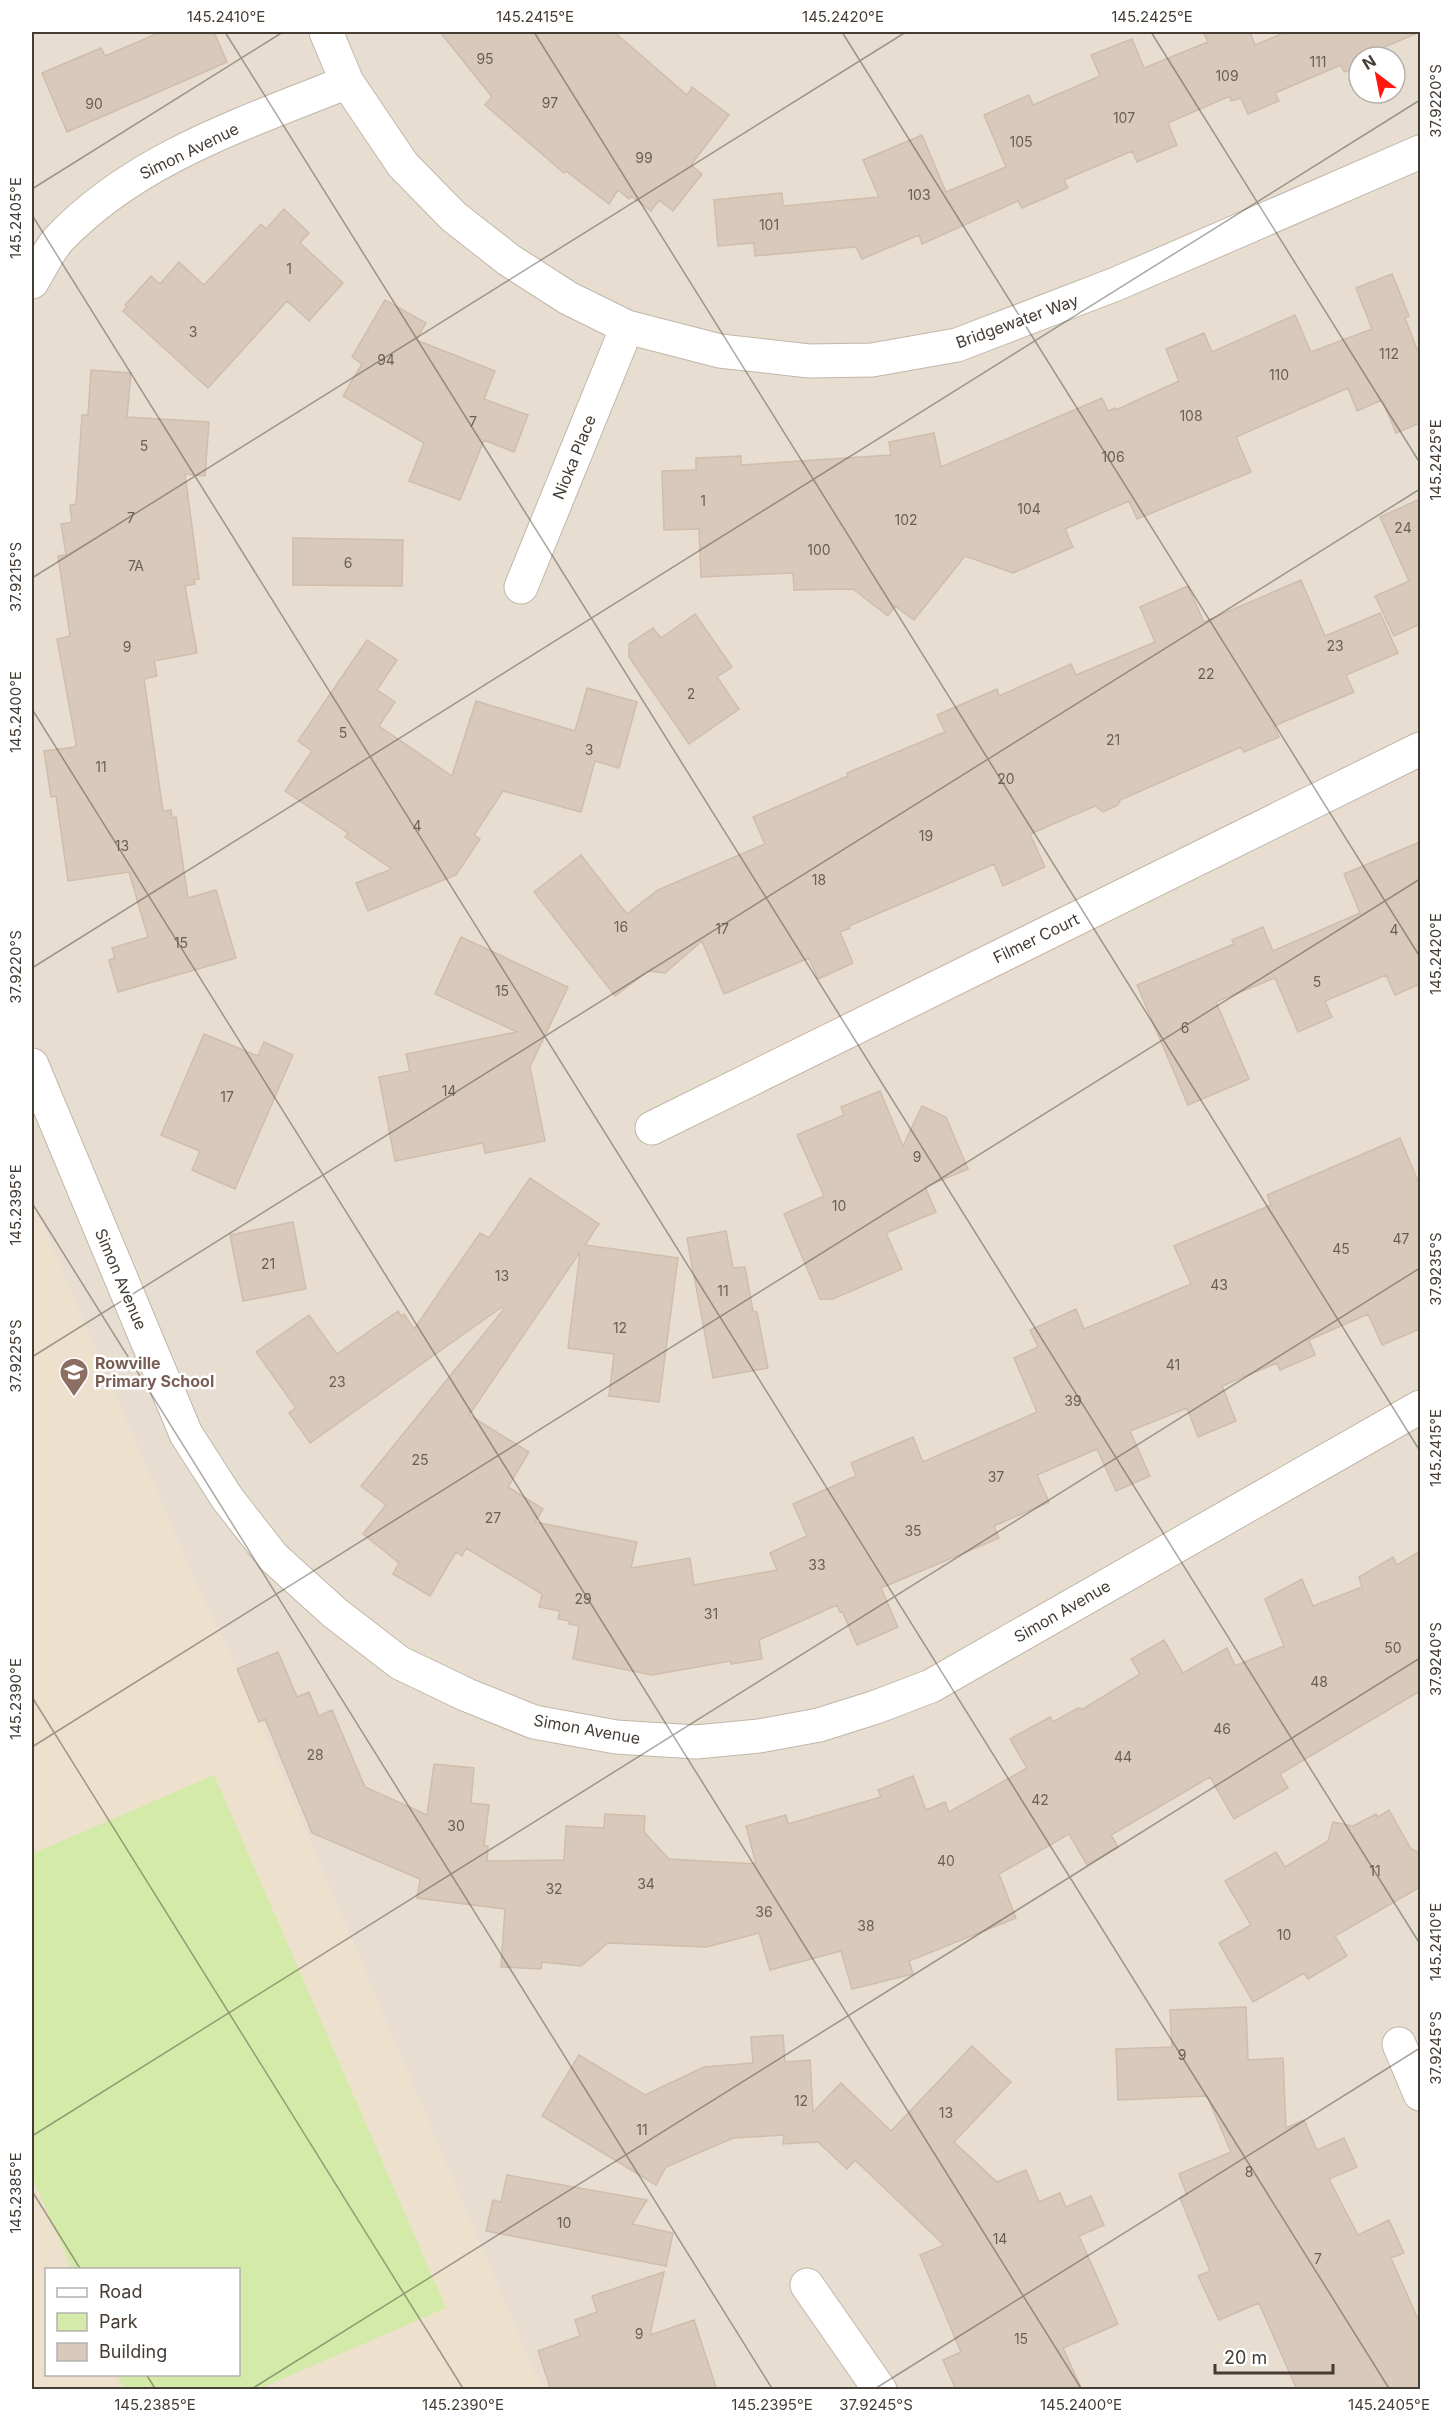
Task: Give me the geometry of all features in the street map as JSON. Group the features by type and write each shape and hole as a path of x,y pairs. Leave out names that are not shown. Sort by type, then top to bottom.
{"street":[{"name":"Bridgewater Way","path":"326,32 347,82 403,165 454,217 509,260 568,298 627,327 720,351 809,361 872,360 957,345 1116,284 1420,152"},
{"name":"Simon Avenue","path":"32,282 57,241 107,195 156,164 347,82"},
{"name":"Nioka Place","path":"521,587 627,327"},
{"name":"Filmer Court","path":"652,1128 1420,749"},
{"name":"Simon Avenue","path":"32,1065 186,1434 227,1498 273,1557 335,1613 400,1663 466,1695 534,1722 616,1737 696,1742 759,1736 819,1725 876,1707 931,1686 1420,1407"},
{"path":"1399,2044 1420,2094"},
{"path":"807,2284 880,2390"}],"shaded area":[{"path":"32,32 1420,32 1420,2389 541,2389 237,1669 200,1593 32,1201"},
{"path":"32,1201 200,1593 237,1669 541,2389 32,2389"}],"green space":[{"path":"214,1775 446,2308 259,2389 124,2389 118,2376 240,2376 240,2268 72,2268 32,2177 32,1854"}],"building":[{"path":"161,32 214,32 227,62 67,132 42,73 101,48 105,56"},
{"path":"440,32 614,32 687,95 692,87 729,115 691,165 702,174 673,211 659,200 651,211 631,196 629,199 618,190 609,204 566,171 564,173 485,105 492,97"},
{"path":"1203,32 1250,32 1255,45 1286,32 1420,32 1389,45 1347,45 1347,71 1344,72 1341,65 1275,93 1279,101 1248,114 1241,98 1231,101 1230,96 1168,123 1177,145 1137,162 1132,151 1064,180 1068,188 1022,208 1018,201 922,244 919,235 862,259 856,247 755,256 754,243 718,246 714,200 782,193 783,206 879,197 863,160 922,135 946,192 1006,167 984,115 1029,95 1033,105 1100,76 1091,55 1132,39 1144,68 1208,42"},
{"path":"284,209 309,233 300,243 343,283 309,321 287,301 208,388 123,311 127,307 125,305 151,276 160,284 179,262 204,285 261,224 266,229"},
{"path":"1392,274 1409,316 1405,318 1420,357 1420,423 1396,433 1382,400 1357,411 1348,388 1236,437 1251,472 1137,519 1129,501 1065,529 1073,547 1013,573 965,556 914,620 895,606 888,616 853,589 794,590 793,573 701,577 699,529 664,530 662,471 696,470 696,458 741,456 741,465 891,455 889,442 934,433 941,467 1102,398 1108,411 1115,408 1116,410 1179,381 1166,349 1204,333 1212,352 1295,315 1311,352 1372,329 1356,288"},
{"path":"385,300 426,323 416,340 495,371 484,399 528,415 514,452 484,440 460,500 409,481 424,443 343,396 362,364 352,357"},
{"path":"91,370 131,373 127,417 209,422 205,476 185,474 199,579 194,580 195,584 185,586 197,653 154,661 157,676 144,679 163,811 171,810 172,818 176,817 188,898 216,890 236,958 118,992 109,960 115,958 112,948 148,937 129,872 68,881 56,796 51,797 44,751 75,747 76,743 57,639 70,636 58,556 66,555 61,524 72,522 70,505 76,504 82,415 88,415"},
{"path":"1420,499 1420,624 1394,636 1375,596 1409,581 1380,517"},
{"path":"293,538 403,540 402,586 293,585"},
{"path":"1301,580 1325,636 1380,613 1398,653 1346,675 1354,692 1274,726 1279,737 1244,752 1241,747 1120,800 1118,805 1103,812 1095,806 1030,834 1045,867 1003,886 994,864 849,926 850,928 840,932 853,963 818,979 809,958 724,994 702,941 665,973 648,971 615,996 534,892 581,855 627,914 658,890 765,844 753,817 848,776 847,773 945,732 937,715 997,689 999,696 1071,664 1076,675 1155,642 1140,607 1188,586 1204,622"},
{"path":"695,614 732,667 717,677 739,709 689,744 629,657 629,644 653,628 661,638"},
{"path":"367,640 397,660 377,690 395,702 379,726 452,776 476,701 575,731 587,688 637,702 619,768 595,761 581,812 503,791 474,835 480,839 456,875 368,911 356,883 392,869 345,837 348,833 285,791 312,751 298,741"},
{"path":"1420,842 1420,984 1395,995 1386,975 1325,1001 1332,1017 1298,1032 1275,978 1216,1002 1249,1079 1188,1105 1137,985 1234,944 1232,940 1263,927 1273,951 1360,913 1344,874"},
{"path":"461,937 568,987 530,1067 545,1141 485,1153 483,1143 395,1161 379,1077 410,1071 406,1054 517,1032 435,994"},
{"path":"204,1034 258,1056 264,1042 293,1055 235,1189 192,1170 200,1151 161,1135"},
{"path":"880,1091 903,1146 922,1106 946,1117 968,1169 925,1187 936,1212 886,1233 902,1269 833,1299 820,1299 784,1214 824,1196 797,1135 844,1115 841,1107"},
{"path":"1400,1138 1420,1186 1420,1329 1382,1345 1368,1314 1309,1340 1315,1355 1280,1370 1277,1363 1222,1386 1236,1421 1198,1437 1187,1408 1130,1431 1150,1476 1116,1491 1097,1449 1037,1475 1049,1502 994,1526 999,1538 881,1588 898,1627 857,1645 837,1605 759,1640 762,1659 731,1664 731,1661 652,1675 573,1659 579,1626 569,1624 570,1621 558,1619 560,1611 539,1607 542,1594 466,1548 462,1556 456,1552 430,1596 393,1574 399,1563 363,1534 386,1505 361,1486 504,1309 502,1307 310,1443 289,1413 296,1408 256,1352 309,1315 337,1354 398,1311 401,1316 404,1314 414,1329 480,1233 489,1238 530,1178 599,1224 585,1245 678,1258 659,1402 609,1396 614,1354 568,1348 580,1252 469,1415 529,1452 508,1487 543,1509 535,1522 637,1542 631,1568 690,1558 694,1585 777,1570 770,1553 807,1536 793,1504 856,1476 851,1463 913,1437 923,1462 1037,1412 1014,1358 1038,1347 1030,1330 1076,1309 1084,1329 1191,1284 1174,1246 1271,1205 1267,1195"},
{"path":"293,1222 306,1289 243,1301 230,1235"},
{"path":"726,1231 733,1268 745,1267 753,1311 757,1312 768,1368 713,1378 687,1238"},
{"path":"1420,1551 1420,1691 1280,1774 1288,1788 1234,1819 1210,1777 1111,1835 1118,1847 1087,1865 1069,1834 999,1874 1016,1918 909,1961 913,1974 852,1989 841,1951 770,1970 759,1933 707,1947 608,1943 581,1966 542,1962 541,1969 501,1967 505,1909 417,1898 420,1879 312,1833 265,1719 259,1722 237,1669 278,1652 297,1697 309,1692 319,1716 332,1710 365,1787 427,1815 434,1764 474,1768 471,1803 489,1805 484,1846 488,1846 487,1861 564,1860 566,1826 604,1828 605,1814 645,1816 644,1832 669,1859 756,1864 746,1826 786,1815 788,1824 881,1797 878,1790 913,1776 926,1810 945,1802 949,1812 1027,1768 1010,1739 1050,1717 1053,1722 1078,1708 1083,1709 1140,1674 1131,1659 1164,1640 1183,1673 1227,1648 1235,1666 1284,1646 1265,1599 1302,1579 1313,1606 1362,1587 1359,1577 1393,1557 1397,1565"},
{"path":"1389,1810 1411,1849 1420,1853 1420,1887 1335,1936 1347,1956 1308,1979 1304,1973 1253,2002 1219,1943 1251,1925 1225,1881 1276,1852 1285,1867 1328,1841 1333,1822 1353,1826 1376,1814 1378,1817"},
{"path":"1246,2007 1248,2060 1283,2058 1286,2128 1304,2120 1317,2150 1344,2138 1357,2167 1329,2179 1358,2235 1389,2220 1404,2253 1391,2258 1420,2324 1420,2390 1297,2390 1259,2303 1219,2320 1198,2276 1210,2271 1180,2198 1187,2195 1179,2174 1231,2152 1207,2096 1118,2100 1116,2049 1172,2047 1170,2010"},
{"path":"783,2035 785,2062 810,2060 813,2112 841,2083 891,2131 972,2046 1011,2082 954,2142 997,2182 1026,2170 1039,2202 1060,2193 1066,2207 1091,2196 1104,2225 1079,2236 1118,2324 1063,2348 1082,2390 956,2390 943,2360 961,2352 920,2255 944,2245 855,2160 847,2169 818,2142 783,2144 784,2135 733,2138 666,2167 656,2185 542,2116 579,2055 645,2095 704,2067 753,2063 751,2037"},
{"path":"507,2175 647,2200 632,2224 673,2233 666,2266 486,2231 493,2200 501,2202"},
{"path":"664,2272 650,2335 694,2320 717,2390 551,2390 538,2351 580,2336 575,2320 597,2312 592,2296"}],"place":[{"name":"Rowville Primary School","path":"74,1398"}]}
